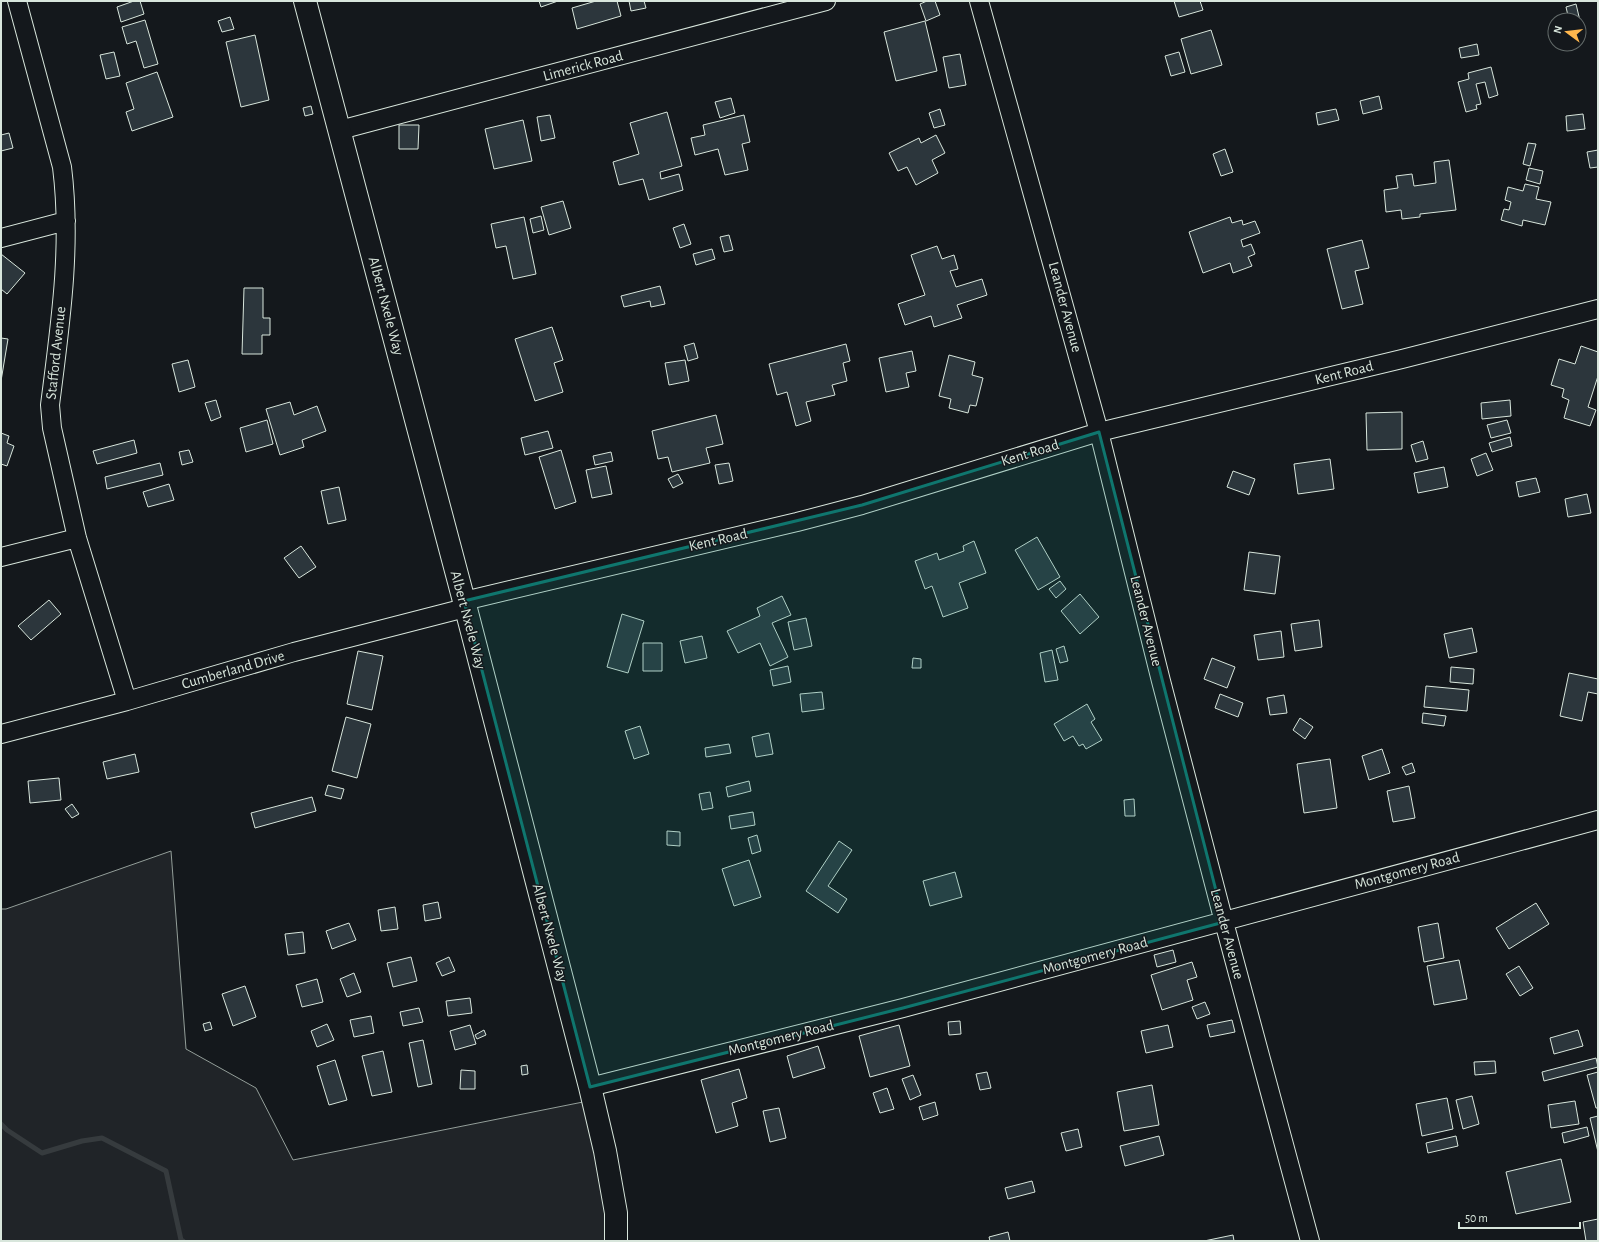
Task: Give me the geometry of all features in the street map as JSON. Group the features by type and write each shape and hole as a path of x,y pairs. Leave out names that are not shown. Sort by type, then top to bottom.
{"main road":[{"name":"Albert Nxele Way","path":"305,1 590,1087 605,1151 616,1213 616,1241"}],"street":[{"name":"Stafford Avenue","path":"17,1 62,167 66,194 66,258 50,405 52,428 77,538 127,701"},
{"name":"Limerick Road","path":"340,130 826,1"},
{"name":"Leander Avenue","path":"979,1 1099,432 1160,681 1310,1241"},
{"path":"1,238 66,221"},
{"name":"Kent Road","path":"464,605 862,505 1099,432 1598,309"},
{"path":"1,557 77,538"},
{"name":"Cumberland Drive","path":"1,734 127,701 294,652 464,605"},
{"name":"Montgomery Road","path":"590,1087 903,1008 1598,820"}],"highlighted area":[{"path":"1099,432 1224,922 903,1008 590,1087 464,601 862,505"}],"shaded area":[{"path":"171,851 186,1049 256,1088 293,1160 588,1101 611,1241 1,1241 1,909 6,909"}],"building":[{"path":"134,1 140,1 144,14 121,22 117,7"},
{"path":"539,1 558,1 541,7"},
{"path":"596,1 617,1 621,16 577,29 572,8"},
{"path":"629,1 644,1 646,8 631,11"},
{"path":"927,1 935,1 940,15 926,21 920,4"},
{"path":"1174,1 1200,1 1203,10 1179,17"},
{"path":"1576,4 1578,12 1567,12 1566,7"},
{"path":"230,17 234,29 222,32 218,21"},
{"path":"145,20 158,64 144,68 136,41 127,44 122,27"},
{"path":"925,21 937,71 896,81 884,32"},
{"path":"1211,30 1222,65 1191,74 1181,39"},
{"path":"255,35 269,100 241,107 226,42"},
{"path":"1477,44 1479,55 1461,58 1459,48"},
{"path":"114,52 120,76 106,79 100,55"},
{"path":"1179,52 1185,72 1171,76 1165,56"},
{"path":"960,54 966,85 949,88 943,57"},
{"path":"1491,67 1498,95 1489,98 1485,82 1476,84 1481,104 1476,105 1477,109 1466,112 1458,82 1469,79 1468,73"},
{"path":"157,72 173,117 132,131 126,112 134,109 126,83"},
{"path":"1379,96 1382,109 1363,114 1360,101"},
{"path":"731,98 735,113 720,118 715,102"},
{"path":"311,106 313,114 305,116 303,108"},
{"path":"940,109 945,125 934,128 929,113"},
{"path":"1336,109 1339,120 1318,125 1316,113"},
{"path":"667,112 682,166 660,172 661,179 679,174 683,190 649,200 643,179 619,185 613,162 639,154 630,123"},
{"path":"1583,114 1585,129 1567,131 1566,116"},
{"path":"550,115 555,138 541,141 537,117"},
{"path":"744,115 750,142 742,144 748,170 725,175 718,149 695,155 691,138 705,135 703,125"},
{"path":"523,120 532,161 494,169 485,129"},
{"path":"399,125 419,125 418,149 399,149"},
{"path":"9,133 13,148 1,151 1,135"},
{"path":"936,135 945,153 932,160 938,173 916,185 907,167 898,171 889,153 919,138 921,143"},
{"path":"1528,143 1536,144 1530,166 1523,164"},
{"path":"1225,149 1233,172 1221,176 1213,154"},
{"path":"1598,150 1598,167 1590,168 1587,152"},
{"path":"1449,160 1456,210 1420,214 1420,217 1402,219 1401,210 1386,212 1384,190 1398,188 1396,176 1412,174 1414,186 1436,183 1434,162"},
{"path":"1529,168 1543,171 1540,184 1526,180"},
{"path":"1525,184 1539,187 1536,199 1551,202 1545,225 1523,220 1522,226 1501,220 1504,209 1509,210 1511,202 1505,200 1508,187 1523,191"},
{"path":"563,201 571,228 549,235 541,207"},
{"path":"541,216 544,230 533,233 530,219"},
{"path":"524,217 536,274 513,279 506,246 496,248 491,224"},
{"path":"1230,217 1232,223 1242,220 1243,225 1255,221 1260,233 1241,240 1243,247 1251,244 1255,254 1248,257 1252,266 1233,273 1230,263 1203,273 1189,232"},
{"path":"684,224 691,244 680,248 673,228"},
{"path":"729,235 733,250 724,252 720,237"},
{"path":"1362,240 1369,268 1355,271 1363,304 1342,309 1327,249"},
{"path":"937,246 942,259 954,255 958,269 950,271 956,287 982,279 987,295 957,305 962,318 934,327 931,316 905,325 898,304 925,295 911,255"},
{"path":"712,249 715,259 696,265 693,254"},
{"path":"1,254 25,273 7,294 1,289"},
{"path":"660,286 665,304 651,307 650,301 624,307 621,296"},
{"path":"244,288 263,288 263,318 270,318 270,335 262,335 262,354 242,354"},
{"path":"552,327 563,360 554,363 563,392 535,401 515,339"},
{"path":"1,338 8,339 1,381"},
{"path":"694,343 698,358 688,361 684,346"},
{"path":"846,344 850,361 843,363 847,381 832,385 835,395 806,402 811,421 796,426 787,392 777,395 769,364"},
{"path":"1581,346 1598,352 1598,376 1588,407 1596,410 1590,426 1564,418 1569,400 1562,397 1564,389 1551,385 1559,359 1575,364"},
{"path":"912,351 916,371 906,373 909,387 886,392 879,358"},
{"path":"949,355 975,362 972,375 983,378 976,406 970,405 968,413 949,408 951,399 939,396"},
{"path":"188,360 195,387 179,392 172,364"},
{"path":"685,360 689,381 669,385 665,363"},
{"path":"216,400 221,417 211,421 205,403"},
{"path":"1510,400 1511,416 1482,419 1481,403"},
{"path":"290,402 294,415 317,406 326,431 302,440 304,447 280,455 266,409"},
{"path":"1402,412 1402,449 1367,450 1366,413"},
{"path":"716,415 723,444 706,448 710,463 672,472 668,457 658,459 652,431"},
{"path":"267,420 273,444 246,452 240,428"},
{"path":"1507,420 1511,433 1491,438 1487,425"},
{"path":"548,431 553,448 525,455 521,438"},
{"path":"1,433 9,436 7,443 14,446 7,466 1,464"},
{"path":"1510,437 1512,446 1492,452 1489,443"},
{"path":"134,440 137,453 97,464 93,451"},
{"path":"1423,441 1428,459 1416,462 1411,445"},
{"path":"189,450 193,462 182,465 179,452"},
{"path":"561,450 576,502 555,509 539,457"},
{"path":"611,452 613,461 595,465 593,456"},
{"path":"1486,453 1493,470 1477,476 1471,459"},
{"path":"1330,459 1334,489 1298,494 1294,464"},
{"path":"160,463 163,475 107,489 105,477"},
{"path":"729,463 733,481 719,484 715,465"},
{"path":"606,466 612,494 592,498 586,470"},
{"path":"1444,467 1448,487 1418,493 1414,473"},
{"path":"1233,471 1255,479 1249,495 1227,487"},
{"path":"678,474 683,483 673,488 668,479"},
{"path":"1536,478 1540,492 1519,497 1516,482"},
{"path":"169,484 174,500 148,507 143,492"},
{"path":"339,487 346,520 328,524 321,491"},
{"path":"1587,494 1591,513 1568,517 1565,499"},
{"path":"1037,537 1060,577 1038,590 1015,550"},
{"path":"974,541 986,573 959,583 968,608 943,617 932,586 925,589 915,561 937,553 939,560 964,551 963,546"},
{"path":"301,546 316,567 299,578 284,558"},
{"path":"1249,552 1280,556 1275,594 1244,590"},
{"path":"1060,581 1066,589 1056,598 1049,589"},
{"path":"1080,594 1099,617 1080,634 1061,611"},
{"path":"782,596 791,615 772,623 788,657 770,666 760,643 738,653 727,631 760,616 757,608"},
{"path":"49,600 61,614 31,640 18,626"},
{"path":"622,614 644,621 628,673 607,667"},
{"path":"806,618 812,646 794,650 788,622"},
{"path":"1319,620 1322,647 1295,651 1291,624"},
{"path":"1472,628 1477,652 1449,658 1444,634"},
{"path":"1281,631 1284,657 1258,660 1254,635"},
{"path":"702,636 707,658 685,663 680,641"},
{"path":"643,643 662,643 662,671 643,671"},
{"path":"1064,646 1068,661 1060,663 1056,649"},
{"path":"1052,650 1058,680 1045,682 1040,653"},
{"path":"358,651 383,656 372,710 347,704"},
{"path":"913,658 921,659 921,668 912,668"},
{"path":"1212,658 1235,667 1227,688 1204,679"},
{"path":"788,666 791,682 773,686 770,670"},
{"path":"1451,667 1474,669 1473,684 1450,682"},
{"path":"1569,673 1598,679 1598,694 1588,692 1582,721 1560,716"},
{"path":"1426,686 1469,690 1467,711 1424,707"},
{"path":"822,692 824,709 802,712 800,694"},
{"path":"1220,694 1243,703 1238,717 1215,708"},
{"path":"1284,695 1287,713 1270,715 1267,698"},
{"path":"1087,704 1095,719 1091,722 1102,740 1086,749 1083,744 1079,746 1073,736 1064,741 1054,724"},
{"path":"1423,713 1446,716 1444,726 1422,723"},
{"path":"346,717 371,724 357,778 332,771"},
{"path":"1300,718 1313,727 1305,739 1293,730"},
{"path":"640,726 649,754 634,759 625,731"},
{"path":"769,733 773,754 756,757 752,737"},
{"path":"729,744 731,753 706,757 705,748"},
{"path":"1382,749 1390,773 1369,780 1362,756"},
{"path":"135,754 139,772 107,779 103,762"},
{"path":"1330,759 1337,808 1304,813 1297,764"},
{"path":"1412,763 1415,772 1406,775 1402,767"},
{"path":"59,778 61,800 30,803 28,781"},
{"path":"749,781 751,791 728,797 726,787"},
{"path":"328,785 344,789 341,799 325,795"},
{"path":"1409,786 1415,818 1393,822 1387,791"},
{"path":"710,792 713,808 702,810 699,794"},
{"path":"312,797 316,811 255,828 251,813"},
{"path":"1134,799 1135,816 1125,816 1124,800"},
{"path":"72,804 79,814 72,818 65,809"},
{"path":"753,812 755,825 731,829 729,816"},
{"path":"667,831 680,832 680,846 667,845"},
{"path":"757,835 761,851 752,854 748,838"},
{"path":"839,841 852,850 828,886 847,899 838,913 806,891"},
{"path":"749,860 761,897 734,906 722,869"},
{"path":"955,872 962,897 930,906 923,881"},
{"path":"438,902 441,918 425,921 423,905"},
{"path":"1536,903 1549,924 1509,949 1496,928"},
{"path":"395,907 398,929 381,931 378,910"},
{"path":"349,923 356,940 332,949 326,931"},
{"path":"1438,923 1444,958 1424,962 1418,927"},
{"path":"303,932 305,953 288,955 285,934"},
{"path":"1173,950 1176,962 1157,967 1154,955"},
{"path":"411,957 417,981 393,987 387,963"},
{"path":"449,957 455,971 442,976 436,963"},
{"path":"1459,960 1467,999 1434,1005 1427,966"},
{"path":"1192,962 1197,977 1187,980 1193,1000 1162,1010 1151,975"},
{"path":"1519,966 1533,988 1520,996 1506,974"},
{"path":"354,973 361,992 347,997 340,979"},
{"path":"317,979 323,1002 302,1007 296,985"},
{"path":"245,986 256,1017 233,1026 222,994"},
{"path":"470,998 472,1013 448,1016 446,1001"},
{"path":"1205,1002 1210,1014 1197,1019 1192,1007"},
{"path":"419,1008 423,1022 403,1026 400,1012"},
{"path":"371,1016 374,1033 354,1037 350,1020"},
{"path":"1232,1020 1235,1032 1210,1037 1207,1025"},
{"path":"960,1021 961,1034 949,1035 948,1022"},
{"path":"210,1022 212,1029 205,1031 203,1024"},
{"path":"327,1024 334,1040 317,1047 311,1031"},
{"path":"470,1025 476,1044 455,1050 450,1031"},
{"path":"899,1025 910,1066 870,1077 859,1036"},
{"path":"1168,1025 1173,1047 1146,1053 1141,1031"},
{"path":"484,1030 486,1035 477,1039 475,1035"},
{"path":"1578,1030 1583,1046 1554,1054 1550,1038"},
{"path":"423,1040 432,1084 418,1087 409,1043"},
{"path":"818,1046 825,1068 793,1078 787,1056"},
{"path":"383,1051 392,1092 372,1096 362,1056"},
{"path":"1596,1058 1598,1067 1544,1081 1542,1072"},
{"path":"335,1060 347,1100 329,1105 317,1066"},
{"path":"1495,1061 1496,1073 1475,1075 1474,1062"},
{"path":"527,1065 528,1074 522,1075 521,1066"},
{"path":"739,1069 747,1098 732,1103 738,1126 716,1133 701,1080"},
{"path":"461,1070 475,1071 475,1089 460,1089"},
{"path":"987,1072 991,1088 980,1090 976,1074"},
{"path":"1598,1072 1598,1108 1596,1108 1587,1075"},
{"path":"913,1075 921,1095 910,1100 902,1079"},
{"path":"1152,1085 1159,1125 1124,1131 1117,1092"},
{"path":"887,1088 894,1109 880,1113 873,1093"},
{"path":"1472,1096 1479,1124 1463,1129 1456,1100"},
{"path":"1447,1098 1453,1129 1422,1136 1416,1104"},
{"path":"1575,1101 1579,1124 1551,1128 1548,1105"},
{"path":"935,1102 938,1115 923,1120 919,1107"},
{"path":"779,1108 786,1138 770,1142 763,1111"},
{"path":"1598,1116 1598,1152 1590,1118"},
{"path":"1587,1127 1589,1136 1564,1143 1562,1133"},
{"path":"1078,1129 1082,1147 1066,1151 1061,1133"},
{"path":"1159,1136 1164,1155 1125,1166 1120,1146"},
{"path":"1456,1136 1458,1146 1428,1153 1426,1143"},
{"path":"1561,1159 1571,1202 1516,1214 1506,1172"},
{"path":"1032,1181 1035,1192 1008,1199 1005,1188"},
{"path":"1598,1219 1598,1241 1586,1241 1583,1222"},
{"path":"1008,1232 1010,1241 990,1241 989,1237"},
{"path":"1233,1235 1234,1241 1204,1241"}],"waterway":[{"path":"1,1124 7,1130 42,1153 82,1141 102,1138 166,1171 181,1240 183,1241"}]}
